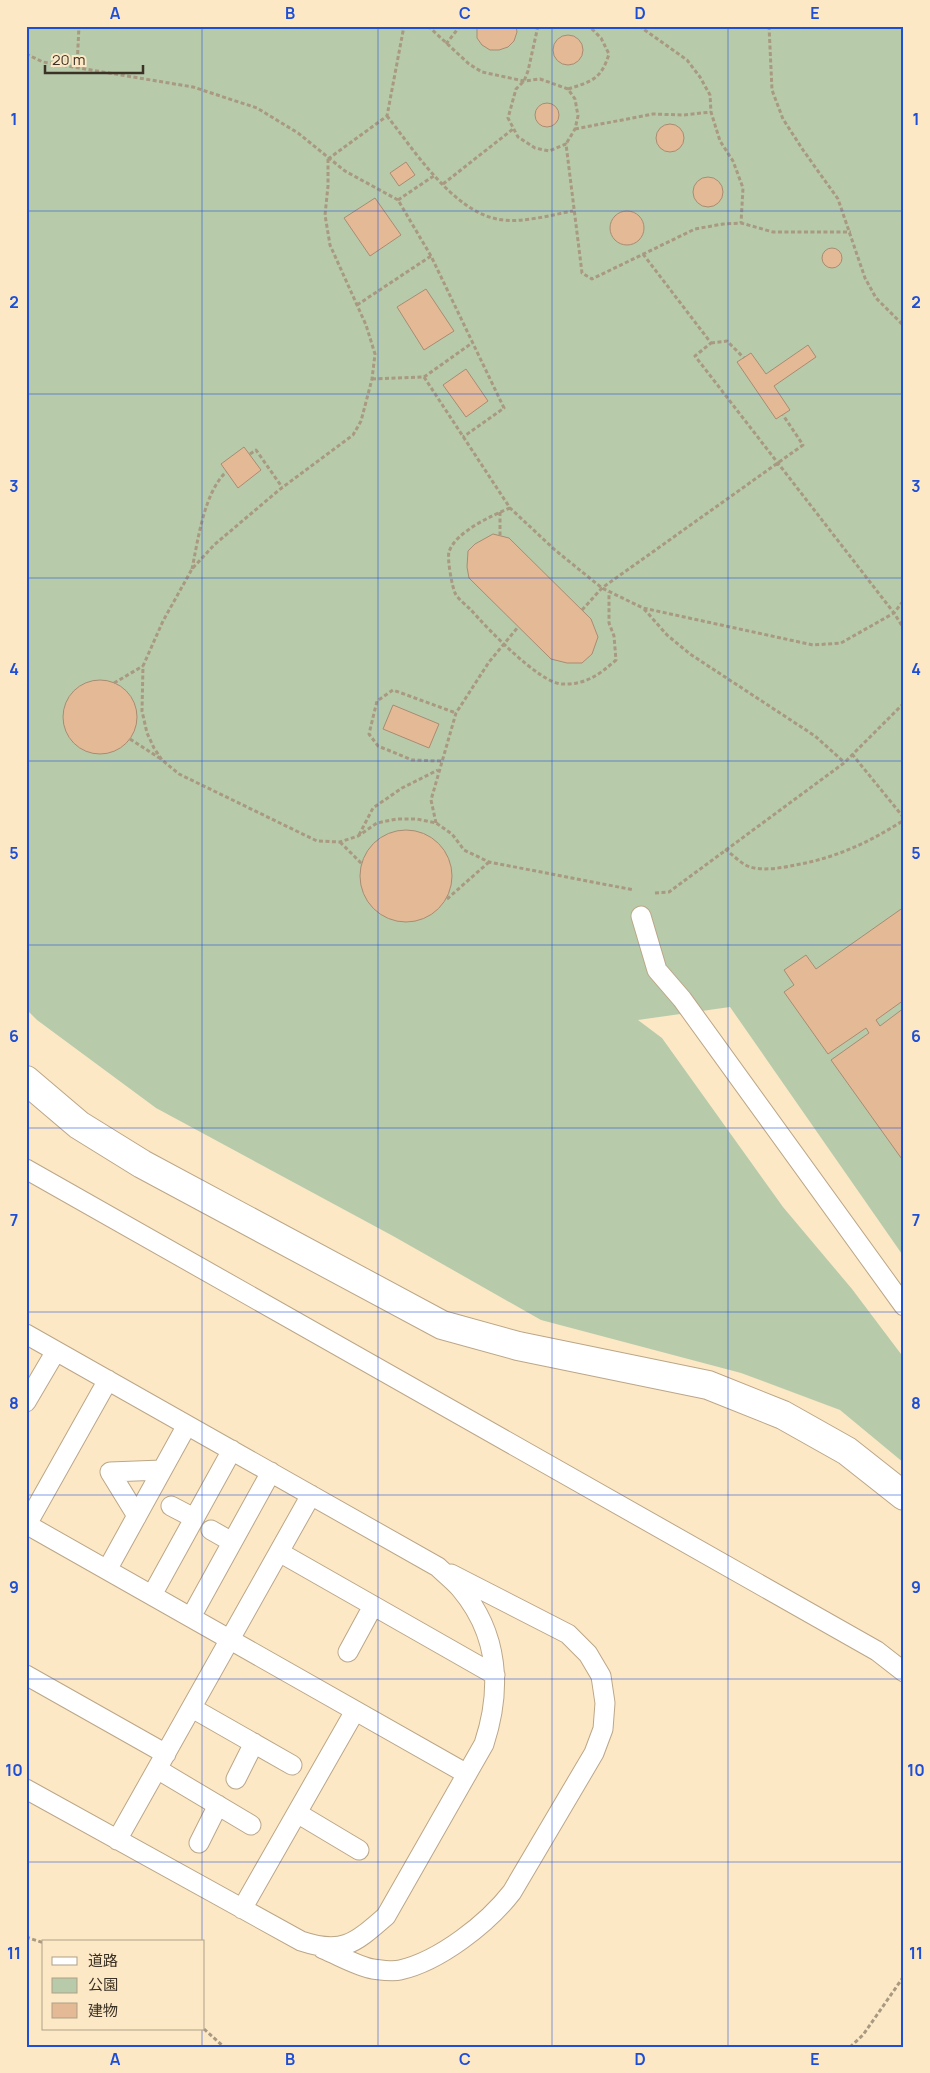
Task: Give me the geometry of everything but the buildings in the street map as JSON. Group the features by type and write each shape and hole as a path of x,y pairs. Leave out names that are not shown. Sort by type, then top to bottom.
{"street":[{"path":"26,1080 79,1125 142,1164 442,1325 518,1346 708,1385 783,1415 839,1446 904,1496"}],"lane":[{"path":"640,916 657,970 682,999 904,1306"},
{"path":"26,1169 868,1646 904,1672"},
{"path":"26,1334 438,1567 568,1634 588,1654 601,1676 605,1703 603,1729 594,1753 512,1892 498,1910 459,1942 432,1957 399,1970 371,1968 301,1941 26,1788"},
{"path":"26,1402 56,1351"},
{"path":"108,1380 26,1525 467,1774"},
{"path":"107,1570 187,1425"},
{"path":"152,1595 232,1450"},
{"path":"137,1516 110,1472 162,1470"},
{"path":"191,1618 270,1472"},
{"path":"117,1840 311,1495"},
{"path":"171,1506 194,1518"},
{"path":"211,1530 232,1542"},
{"path":"279,1552 495,1675"},
{"path":"322,1948 348,1945 365,1934 386,1916 484,1744 490,1724 495,1675 492,1647 480,1617 460,1588 438,1567"},
{"path":"348,1652 373,1606"},
{"path":"26,1675 161,1761 218,1806 251,1825"},
{"path":"192,1708 292,1765"},
{"path":"242,1909 356,1711"},
{"path":"236,1779 254,1744"},
{"path":"199,1842 218,1806"},
{"path":"297,1813 358,1850"}],"path":[{"path":"76,67 79,26"},
{"path":"328,159 386,116 404,26"},
{"path":"428,26 469,64 482,72 524,81 540,79 568,89 575,98 578,116 566,144 582,273 592,279 695,229 741,223 773,232 850,232"},
{"path":"446,44 460,26"},
{"path":"538,26 524,81 516,89 508,118 518,137 535,148 549,151 566,144"},
{"path":"568,89 588,83 604,71 609,54 601,38 589,26"},
{"path":"639,26 687,60 700,77 710,95 711,112 720,141 733,161 743,188 741,223"},
{"path":"769,26 772,90 783,119 838,199 865,278 876,298 904,326"},
{"path":"26,54 44,62 193,87 257,108 298,133 345,171 398,200 431,256 504,408 463,437"},
{"path":"574,129 653,114 683,115 711,112"},
{"path":"386,116 442,184 463,205 497,219 526,220 574,211"},
{"path":"442,184 513,129"},
{"path":"162,760 147,733 142,711 143,666 163,621 192,569 214,545 282,487 353,435 361,421 372,379 375,354 366,325 330,245 325,215 328,159"},
{"path":"398,200 435,175"},
{"path":"643,254 711,343"},
{"path":"357,305 431,256"},
{"path":"744,358 727,341 711,343 695,356 894,613 904,629"},
{"path":"372,379 424,377 473,343"},
{"path":"424,377 510,508 555,550 602,588 643,608 813,645 842,643 894,613 904,600"},
{"path":"582,610 602,588 803,445 783,414"},
{"path":"250,454 256,450 282,487"},
{"path":"192,569 200,528 210,499 218,479 226,472"},
{"path":"510,508 483,520 461,536 449,551 450,569 456,593 503,645 540,674 560,684 585,682 616,660 614,636 609,623 609,592"},
{"path":"500,512 500,536"},
{"path":"643,608 667,635 690,654 815,736 844,762"},
{"path":"436,823 431,800 456,713 472,686 518,627"},
{"path":"114,683 143,666"},
{"path":"441,761 412,760 378,746 368,734 377,701 393,690 456,713"},
{"path":"649,893 669,892 844,762 904,704"},
{"path":"130,739 180,774 317,841 340,842 358,836 377,823 397,819 417,819 436,823 452,834 464,850 489,862 639,891"},
{"path":"725,849 749,867 776,869 812,862 846,852 878,836 904,819 852,754"},
{"path":"358,836 373,808 402,788 439,770"},
{"path":"340,842 362,864"},
{"path":"447,899 489,862"},
{"path":"26,1937 42,1942"},
{"path":"850,2047 863,2035 904,1976"},
{"path":"205,2030 224,2047"}],"green space":[{"path":"26,26 904,26 904,1257 730,1007 638,1020 662,1038 783,1207 852,1289 904,1358 904,1463 840,1410 741,1373 541,1320 393,1236 156,1108 37,1020 26,1009"}]}
